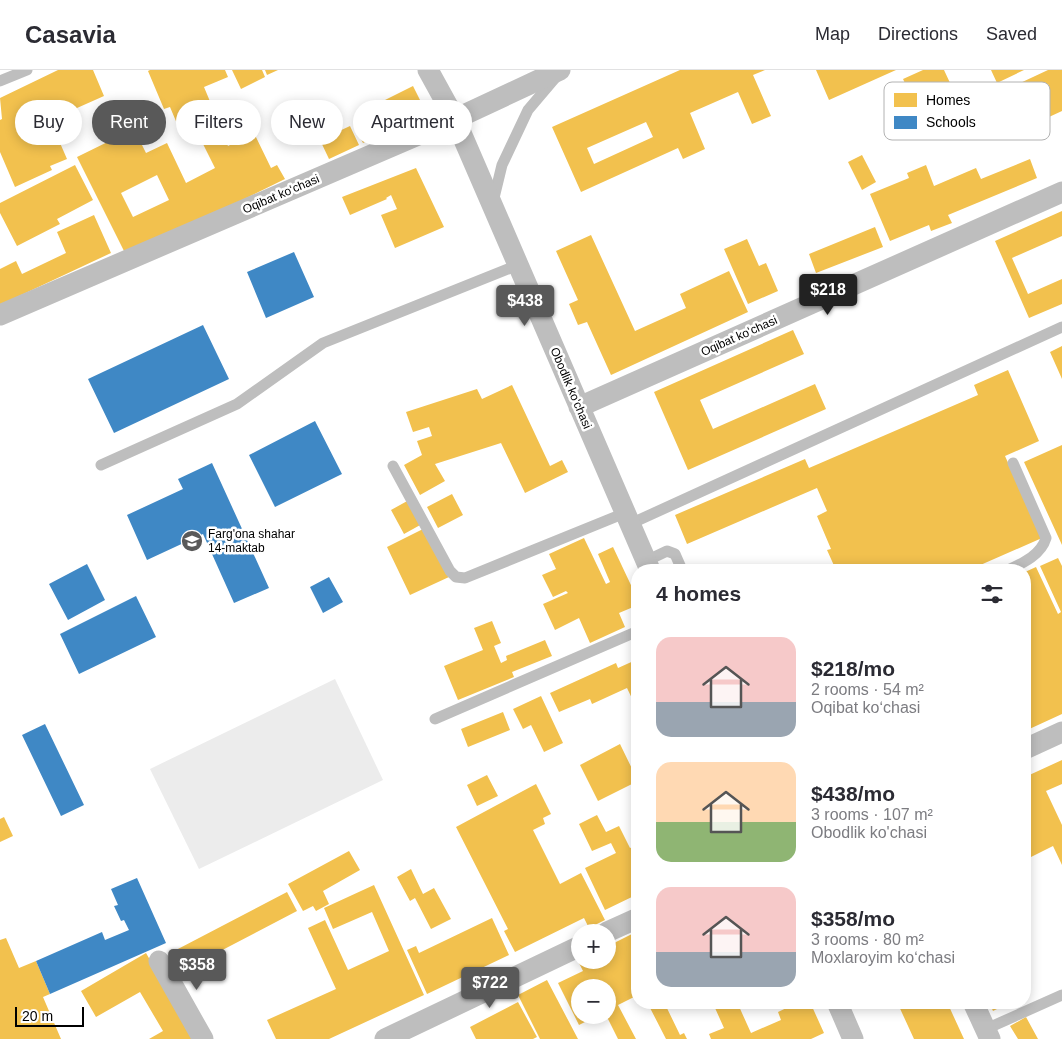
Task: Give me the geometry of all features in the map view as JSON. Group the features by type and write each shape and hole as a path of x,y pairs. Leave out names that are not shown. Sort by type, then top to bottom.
{"street":[{"name":"Obodlik ko'chasi","path":"428,70 445,100"},
{"name":"Oqibat koʻchasi","path":"472,111 561,70"},
{"name":"Oqibat koʻchasi","path":"0,315 395,145"},
{"name":"Obodlik ko'chasi","path":"466,145 648,564"},
{"name":"Oqibat koʻchasi","path":"580,408 1062,192"},
{"path":"1031,746 1062,732"},
{"path":"616,928 631,921"},
{"path":"385,1039 571,950"},
{"path":"159,961 203,1039"},
{"path":"840,1009 853,1039"},
{"path":"976,1009 988,1034"}],"lane":[{"path":"0,82 27,70"},
{"path":"492,206 502,166 528,110 561,70"},
{"path":"101,465 237,404 323,343 518,265"},
{"path":"393,466 450,571 456,577 465,578 628,518 1062,327"},
{"path":"1013,463 1046,538 1044,546 1036,554 1018,564"},
{"path":"649,564 666,551 675,554 679,564"},
{"path":"435,718 631,634"},
{"path":"988,1034 1062,995"}],"shaded area":[{"path":"335,679 383,780 199,869 150,769"}],"building: Homes":[{"path":"58,70 93,70 104,96 82,106 82,100 15,100 15,145 61,145 67,159 50,166 52,170 15,187 0,152 0,120 2,119 0,98"},
{"path":"150,70 225,70 228,77 204,87 209,100 176,100 176,121 170,107 166,108 166,100 160,100 148,71"},
{"path":"232,70 262,70 265,77 241,89"},
{"path":"265,70 278,70 267,75"},
{"path":"680,70 765,70 753,75 771,116 752,124 738,92 690,113 705,149 683,159 678,148 581,192 552,127","holes":["646,122 653,137 594,164 587,148"]},
{"path":"816,70 896,70 829,100"},
{"path":"923,70 944,70 950,82 904,82 903,79"},
{"path":"991,70 1024,70 999,82 997,82"},
{"path":"1048,70 1062,70 1062,111 1050,117 1050,82 1022,82"},
{"path":"413,86 420,100 385,100"},
{"path":"350,126 353,132 353,145 359,145 329,159 322,145 343,145 343,129"},
{"path":"167,143 186,183 215,168 204,145 260,145 271,168 277,165 285,179 127,257 77,157 101,145 142,145 146,153","holes":["157,175 169,200 133,217 121,193"]},
{"path":"862,155 876,182 862,190 848,162"},
{"path":"1030,159 1037,178 948,215 952,223 931,231 929,225 890,241 870,194 909,178 907,173 926,165 934,186 976,168 981,179"},
{"path":"75,165 93,200 57,219 60,224 17,246 0,213 0,203"},
{"path":"416,168 444,227 395,248 381,215 397,209 391,195 387,199 350,215 342,197"},
{"path":"1062,211 1062,236 1012,258 1028,294 1062,279 1062,304 1029,318 995,241"},
{"path":"94,215 111,253 0,305 0,269 16,261 22,274 66,253 57,232"},
{"path":"875,227 883,247 816,273 809,254"},
{"path":"591,235 635,331 686,308 680,294 729,271 748,312 611,375 587,322 578,325 569,304 578,300 556,251"},
{"path":"747,239 759,266 766,263 778,291 748,304 724,249"},
{"path":"793,330 804,354 700,400 713,429 815,384 826,409 688,470 654,392"},
{"path":"1062,346 1062,379 1050,352"},
{"path":"1008,370 1039,441 1005,456 1042,538 983,564 833,564 827,550 831,549 817,516 827,511 817,488 687,544 675,515 805,459 809,468 978,395 974,385"},
{"path":"512,385 550,466 562,460 568,472 525,493 501,443 435,464 445,481 420,495 404,465 422,455 417,441 432,436 429,427 413,432 406,412 477,389 482,399"},
{"path":"1062,445 1062,545 1024,462"},
{"path":"452,494 463,515 438,528 427,507"},
{"path":"409,500 422,524 404,534 391,510"},
{"path":"425,528 449,577 410,595 387,547"},
{"path":"584,538 606,584 610,582 598,554 613,547 631,585 631,608 619,613 625,627 590,643 579,618 555,630 543,604 568,593 566,591 553,597 542,575 556,569 549,554"},
{"path":"1058,558 1062,566 1062,714 1031,728 1031,569 1036,567 1058,614 1061,612 1040,566"},
{"path":"492,621 501,643 494,646 501,663 507,660 506,656 545,640 552,656 512,672 514,677 458,700 444,666 483,650 474,628"},
{"path":"631,662 631,696 627,688 592,704 590,699 559,712 550,693 616,663 618,668"},
{"path":"541,696 563,743 544,752 531,725 523,729 513,709"},
{"path":"503,712 510,730 468,747 461,729"},
{"path":"620,744 631,767 631,784 598,801 580,765"},
{"path":"1062,760 1062,784 1046,791 1062,825 1062,865 1053,846 1031,857 1031,774"},
{"path":"487,775 498,796 477,806 467,785"},
{"path":"536,784 551,814 543,818 545,824 533,830 560,884 581,873 605,920 597,924 587,924 584,918 515,952 504,931 508,929 456,827"},
{"path":"597,815 606,832 619,826 631,848 631,897 605,910 585,868 616,853 611,843 592,851 579,824"},
{"path":"4,817 13,836 0,842 0,819"},
{"path":"349,851 360,870 323,891 329,904 316,911 313,906 303,911 288,884"},
{"path":"411,869 423,894 434,888 451,919 431,929 415,898 410,901 397,877"},
{"path":"374,885 424,995 329,1039 276,1039 267,1020 336,989 308,928 325,920 348,970 389,951 372,912 333,929 324,908"},
{"path":"287,892 297,911 186,969 176,950"},
{"path":"492,918 509,955 427,994 407,950 416,946 419,953"},
{"path":"631,934 631,998 618,1005 636,1039 618,1039 610,1024 616,1024 616,979 571,979 571,1009 558,983 583,971 582,969 616,969 616,942"},
{"path":"6,938 19,968 36,961 50,994 43,997 61,1039 0,1039 0,940"},
{"path":"146,953 196,1039 149,1039 163,1031 140,992 96,1017 81,991"},
{"path":"547,980 578,1039 540,1039 518,995"},
{"path":"518,1002 537,1037 533,1039 476,1039 470,1027"},
{"path":"651,1009 667,1009 680,1035 684,1033 687,1039 666,1039"},
{"path":"715,1009 740,1009 751,1033 781,1020 778,1012 784,1009 813,1009 824,1033 811,1039 711,1039 709,1034 724,1028"},
{"path":"900,1009 950,1009 964,1039 914,1039"},
{"path":"1026,1017 1038,1039 1018,1039 1010,1026"}],"building: Schools":[{"path":"294,252 314,297 266,318 247,272"},
{"path":"203,325 229,379 114,433 88,379"},
{"path":"315,421 342,474 275,507 249,455"},
{"path":"212,463 269,588 234,603 203,534 147,560 127,515 183,489 178,479"},
{"path":"87,564 105,600 68,620 49,584"},
{"path":"329,577 343,602 323,613 310,587"},
{"path":"136,596 156,637 79,674 60,634"},
{"path":"45,724 84,805 61,816 22,735"},
{"path":"137,878 166,943 50,994 36,961 102,932 105,940 129,930 124,920 121,921 114,906 118,905 111,889"}],"place":[{"name":"Farg'ona shahar 14-maktab","path":"192,541"}]}
